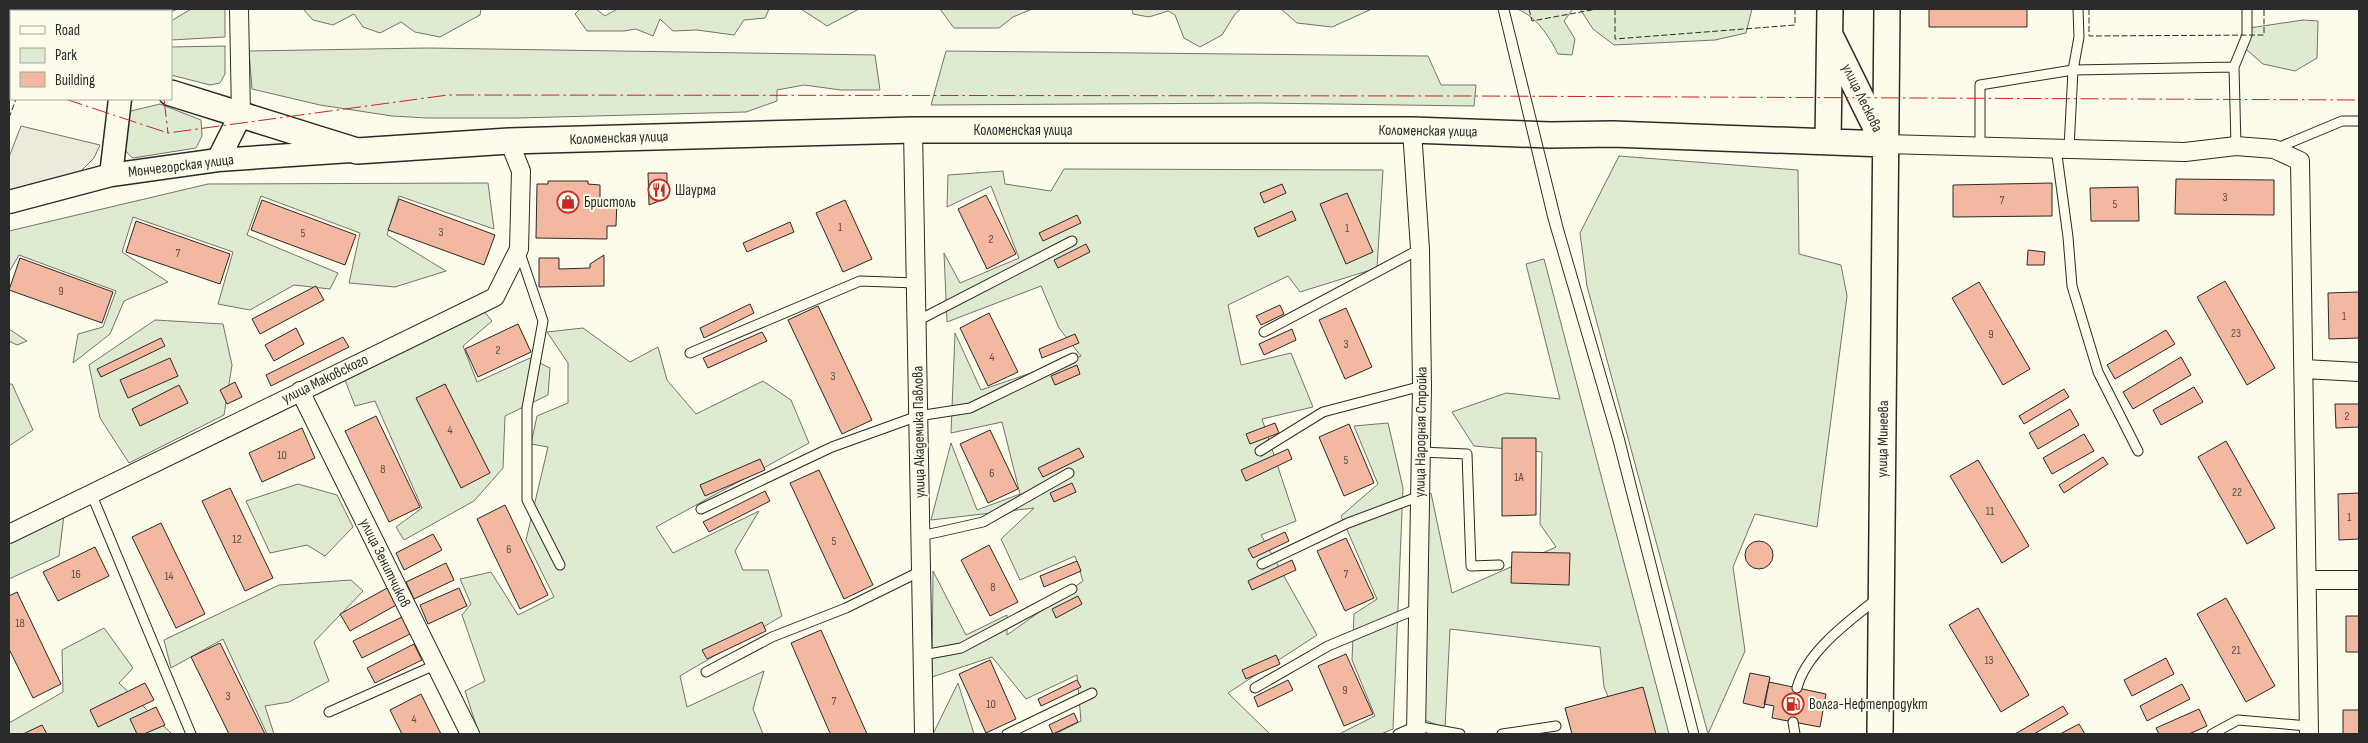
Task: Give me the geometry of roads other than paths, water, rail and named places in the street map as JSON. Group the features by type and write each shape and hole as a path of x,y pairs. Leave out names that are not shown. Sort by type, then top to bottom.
{"main road":[{"name":"улица Лескова","path":"1830,9 1830,34 1885,144"},
{"name":"улица Лескова","path":"1885,144 1887,9"},
{"path":"1828,142 1830,34"},
{"path":"1842,58 1854,66 1867,67 1878,59 1886,35"},
{"name":"Коломенская улица","path":"172,93 357,151 509,141 913,130 1412,130 1885,144"},
{"name":"улица Минеева","path":"1880,734 1885,144"}],"street":[{"path":"218,160 241,114 239,9"},
{"path":"111,175 120,100"},
{"name":"улица Академика Павлова","path":"913,130 924,734"},
{"name":"улица Народная Стройка","path":"1412,130 1420,249 1422,386 1416,730"},
{"name":"улица Маковского","path":"9,534 495,297 519,249 521,170 509,141"},
{"path":"1885,144 1980,145 2185,152 2236,146 2274,149 2300,161 2308,730"},
{"name":"Мончегорская улица","path":"9,202 111,175 218,160 357,151"},
{"path":"2304,369 2359,372"},
{"name":"улица Зенитчиков","path":"300,391 470,734"},
{"path":"2307,580 2359,580"}],"lane":[{"path":"2078,9 2079,37 2062,148 2072,286 2098,372 2138,451"},
{"path":"2236,146 2234,67 2247,35 2247,9"},
{"path":"1980,145 1980,85 2073,70 2234,67"},
{"path":"2274,149 2342,121 2359,121"},
{"path":"916,321 1072,241"},
{"path":"519,249 543,321 527,408 527,500 560,565"},
{"path":"1264,332 1420,249"},
{"path":"690,352 860,281 916,283"},
{"path":"701,509 832,447 918,416 970,408 1073,358"},
{"path":"1260,451 1323,412 1422,386"},
{"path":"1421,452 1467,454 1471,566 1499,565"},
{"path":"921,536 983,522 1069,473"},
{"path":"91,493 191,734"},
{"path":"1262,564 1348,522 1420,496"},
{"path":"706,672 772,637 846,608 921,572"},
{"path":"923,656 962,648 1072,589"},
{"path":"1797,688 1800,677 1832,634 1882,595"},
{"path":"1255,688 1328,646 1419,608"},
{"path":"329,712 436,665"},
{"path":"1007,734 1092,694"},
{"path":"2212,734 2238,720 2308,730"},
{"path":"1794,722 1795,734"},
{"path":"1502,734 1556,726"},
{"path":"1398,734 1416,730 1460,734"}],"tram line":[{"path":"1498,9 1548,219 1613,441 1689,734"},
{"path":"1509,9 1563,227 1624,437 1699,734"}],"place":[{"name":"Шаурма","path":"659,190"},
{"name":"Бристоль","path":"568,202"},
{"name":"Волга-Нефтепродукт","path":"1793,704"}]}
